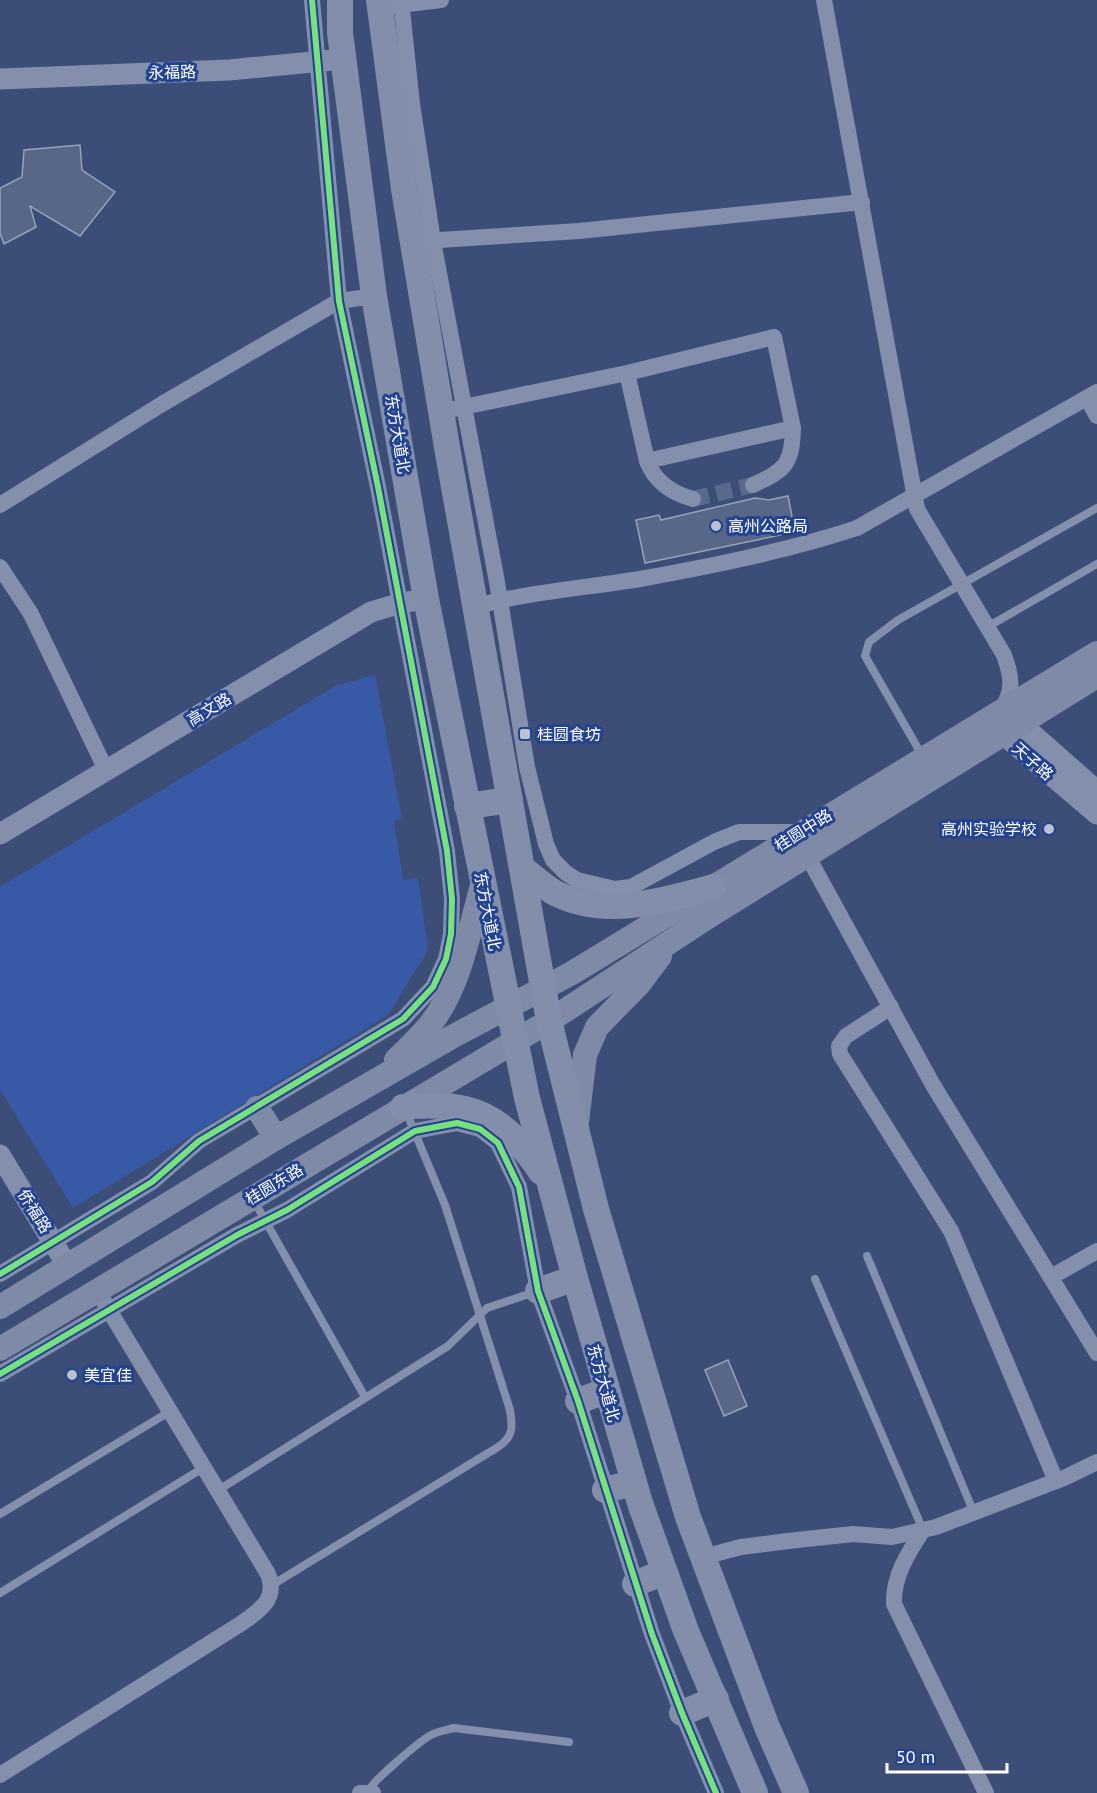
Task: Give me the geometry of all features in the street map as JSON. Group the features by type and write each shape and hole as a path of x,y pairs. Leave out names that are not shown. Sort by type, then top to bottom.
{"main road":[{"name":"东方大道北","path":"340,0 344,59 374,296 426,599 515,1040 548,1182 637,1493 664,1572 755,1793"},
{"path":"390,3 423,241 452,410 474,607 549,1021 596,1209 681,1492 767,1727 796,1793"},
{"name":"桂圆中路","path":"508,1008 713,887 798,832 1097,653"},
{"name":"桂圆中路","path":"549,1021 671,942 1097,676"},
{"path":"467,807 510,800"},
{"path":"523,869 556,894 588,905 619,907 661,901 713,887"},
{"path":"373,1083 429,1025 448,993 465,950 483,882"},
{"path":"576,1130 583,1064 597,1027 639,984 671,942"},
{"path":"0,1307 276,1138 508,1008"},
{"name":"桂圆东路","path":"0,1349 103,1301 252,1197 549,1021"},
{"path":"403,1107 439,1105 468,1108 492,1118 530,1155 548,1182"},
{"path":"257,1108 276,1138"},
{"path":"538,1291 574,1278"},
{"path":"578,1401 606,1391"},
{"path":"605,1490 637,1493 681,1492"},
{"path":"635,1584 664,1572"},
{"path":"682,1713 716,1699"}],"street":[{"path":"0,1274 152,1182 199,1141 403,1019 433,987 446,959 451,934 452,899 447,851 339,301 312,0"},
{"path":"390,3 441,0"},
{"path":"824,0 915,495 921,518 989,626 1011,674 1012,688 1000,711"},
{"name":"永福路","path":"0,79 230,70 344,59"},
{"path":"423,241 579,231 862,202"},
{"path":"0,505 162,404 339,301 374,296"},
{"path":"753,485 780,473 793,447 794,428 774,338 627,373 452,410 500,600 527,767 543,833 553,860 566,873 577,879 615,889 631,887 714,842 739,832 798,832"},
{"path":"627,373 652,474 665,487 693,499"},
{"path":"474,607 500,600 641,578 818,541 857,528 1092,395 1097,416"},
{"path":"647,461 794,428"},
{"path":"0,567 31,614 106,770"},
{"name":"高文路","path":"0,834 371,612 400,603 426,599"},
{"name":"天子路","path":"1000,711 1000,725 1012,729 1097,791"},
{"name":"天子路","path":"1012,729 1097,814"},
{"path":"808,857 933,1085 1097,1353"},
{"path":"891,1007 846,1036 839,1046 840,1054 951,1231 1056,1481"},
{"path":"0,1374 103,1301 265,1223 415,1131 457,1123 480,1129 498,1143 519,1187 538,1291 578,1401 635,1584 682,1713 716,1793"},
{"name":"侨福路","path":"0,1155 68,1267"},
{"path":"1051,1278 1097,1251"},
{"path":"0,1775 248,1619 268,1601 272,1585 103,1301"},
{"path":"703,1557 741,1547 788,1541 853,1534 892,1536 923,1530 1056,1481 1097,1462"},
{"path":"923,1530 911,1549 893,1588 894,1604 986,1793"}],"lane":[{"path":"923,758 865,656 866,649 878,633 1097,508"},
{"path":"989,626 1097,564"},
{"path":"272,1585 498,1448 510,1437 510,1410 445,1205 403,1107"},
{"path":"252,1197 365,1397"},
{"path":"867,1256 974,1513"},
{"path":"814,1280 923,1530"},
{"path":"217,1491 448,1346 470,1327 478,1314 503,1302 538,1291"},
{"path":"0,1514 169,1412"},
{"path":"0,1593 204,1468"},
{"path":"367,1792 377,1778 424,1739 441,1730 454,1728 569,1742"}],"shaded area":[{"path":"375,675 402,819 394,820 403,880 418,878 428,950 388,1015 73,1208 0,1089 0,887 337,685"}],"building":[{"path":"80,145 82,170 115,192 80,236 30,206 36,227 4,244 0,233 0,188 22,177 24,150"},
{"name":"高州公路局","path":"788,496 795,532 645,563 636,520 659,515 661,520 755,498 769,500"},
{"path":"728,1360 747,1406 724,1416 705,1370"}],"tunnel":[{"path":"693,499 753,485"}],"cycle path":[{"path":"0,1274 152,1182 199,1141 403,1019 433,987 446,959 451,934 452,899 447,851 378,487 339,301 312,0"},
{"path":"0,1374 237,1235 287,1210 415,1131 457,1123 480,1129 498,1143 519,1187 538,1291 578,1401 652,1634 716,1793"}],"place":[{"name":"高州公路局","path":"716,526"},
{"name":"桂圆食坊","path":"525,734"},
{"name":"高州实验学校","path":"1049,829"},
{"name":"美宜佳","path":"72,1375"}]}
